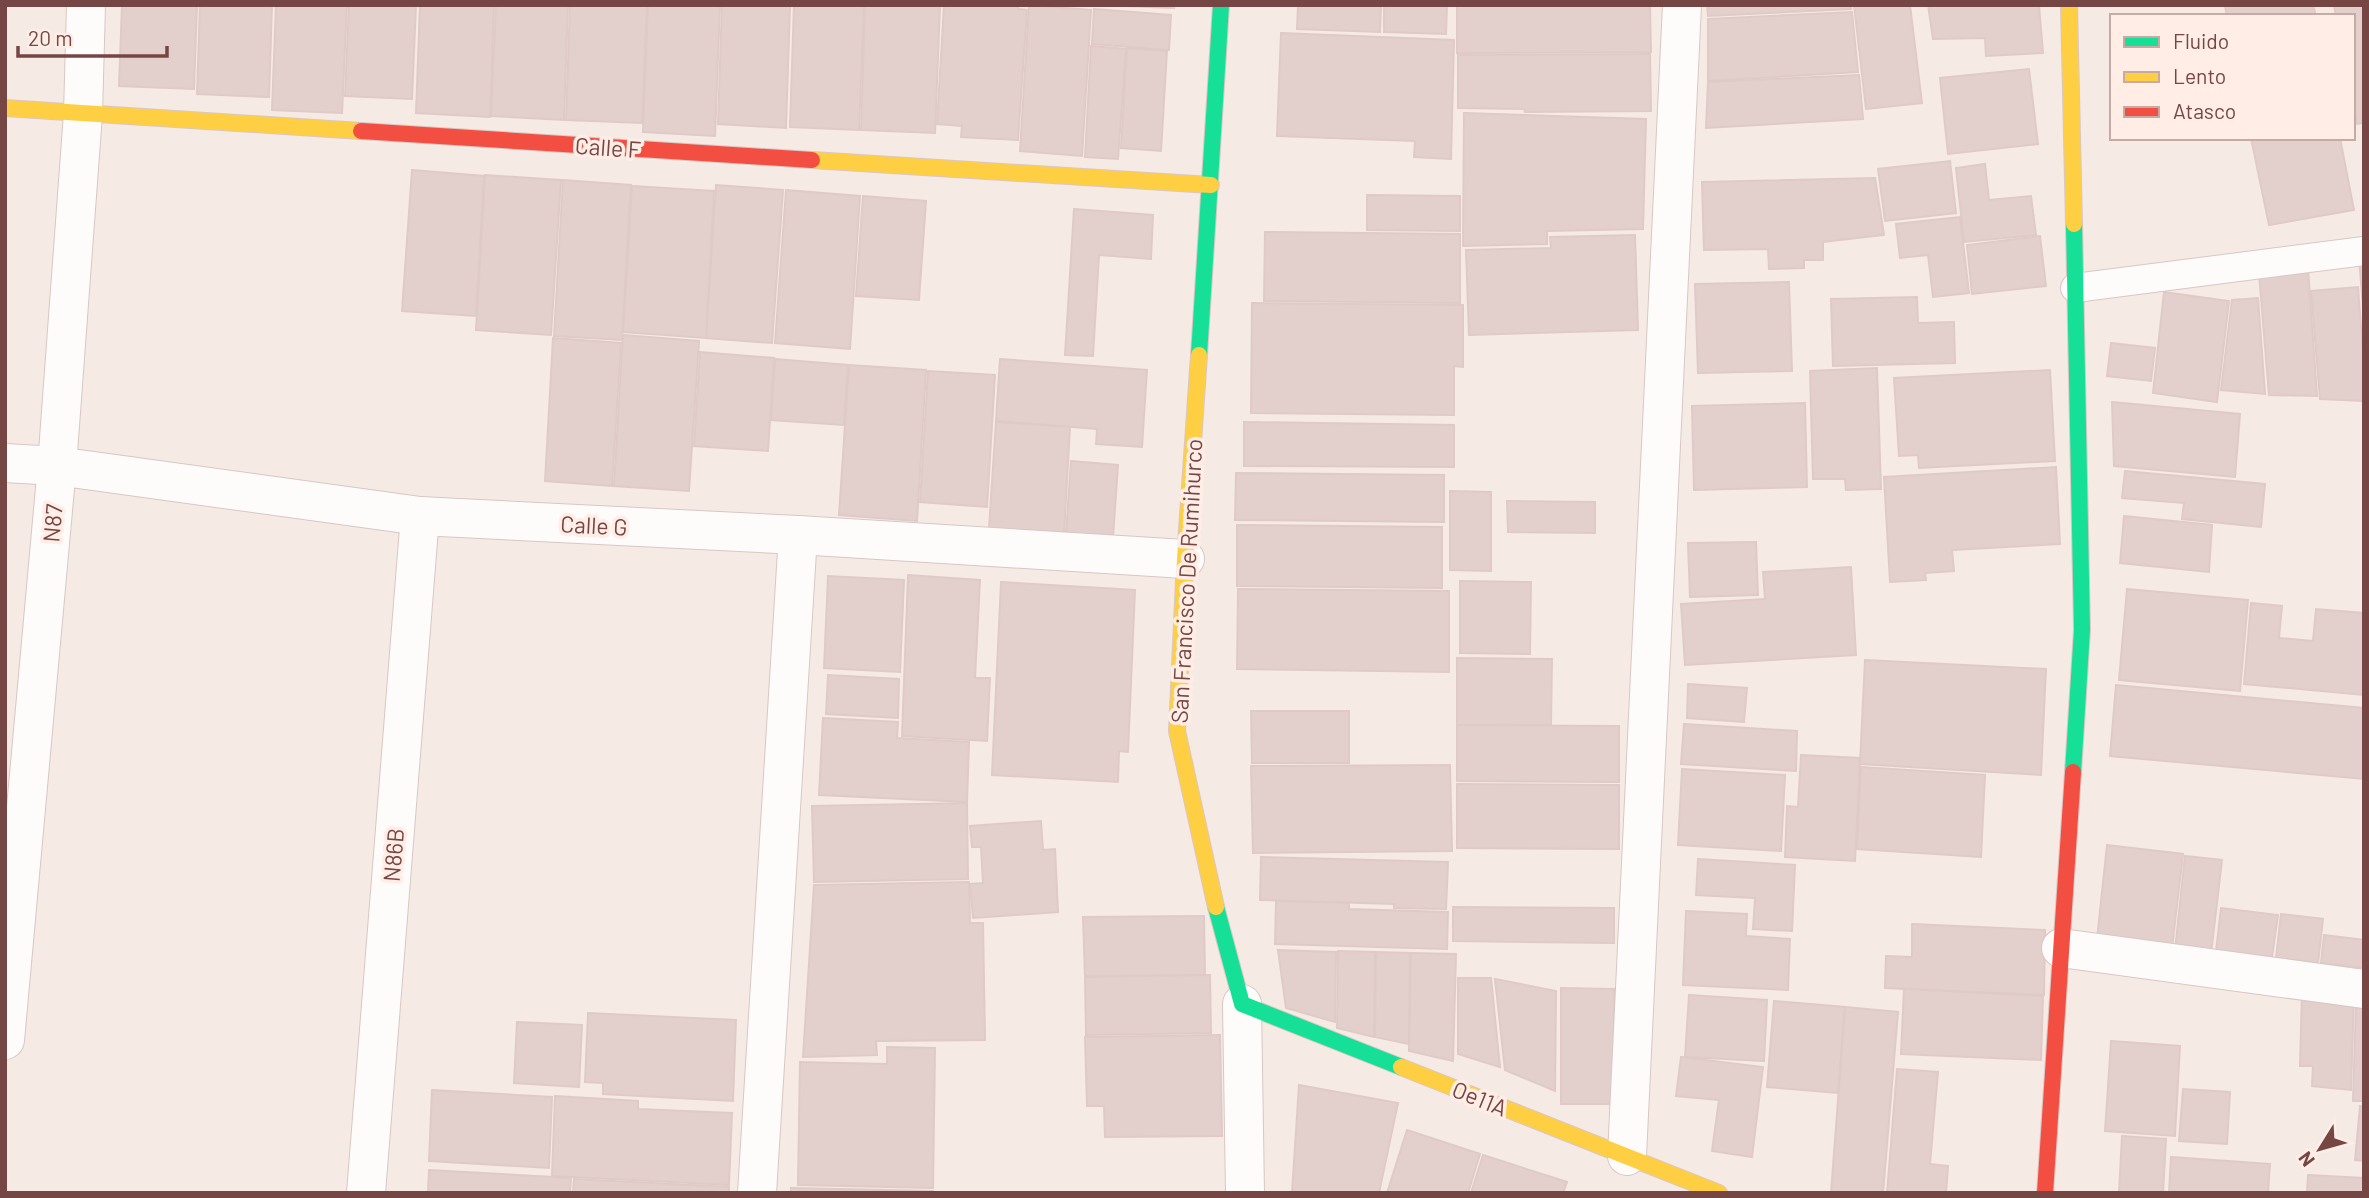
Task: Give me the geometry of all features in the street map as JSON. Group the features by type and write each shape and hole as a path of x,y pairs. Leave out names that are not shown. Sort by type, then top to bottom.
{"street":[{"name":"N87","path":"5,1040 57,467 83,114 86,5"},
{"name":"San Francisco De Rumihurco","path":"1221,5 1185,559 1177,731 1206,867 1242,1004 1245,1193"},
{"path":"1627,1156 1682,5"},
{"path":"2045,1193 2082,630 2069,5"},
{"name":"Calle F","path":"5,108 1211,185"},
{"name":"Calle G","path":"5,463 57,467 420,516 799,535 1185,559"},
{"name":"N86B","path":"366,1193 420,516"},
{"path":"757,1193 799,535"},
{"path":"2061,948 2364,989"},
{"name":"Oe11A","path":"1242,1004 1719,1193"}],"lane":[{"path":"2075,288 2364,251"}],"building":[{"path":"122,5 197,5 194,89 119,86"},
{"path":"200,5 272,5 269,97 197,94"},
{"path":"276,5 347,5 342,113 272,110"},
{"path":"349,5 416,5 412,99 345,96"},
{"path":"420,5 494,5 490,117 416,113"},
{"path":"496,5 568,5 564,120 491,116"},
{"path":"570,5 647,5 642,123 566,120"},
{"path":"648,5 720,5 715,136 643,132"},
{"path":"722,5 790,5 786,128 718,124"},
{"path":"794,5 864,5 859,130 790,127"},
{"path":"865,5 940,5 935,133 861,130"},
{"path":"944,5 1018,5 1018,9 1027,10 1018,140 961,137 962,126 937,124"},
{"path":"1029,5 1091,10 1082,156 1020,151"},
{"path":"1098,5 1174,5 1174,8"},
{"path":"1298,5 1381,5 1380,32 1297,29"},
{"path":"1384,5 1447,5 1446,34 1384,32"},
{"path":"1457,5 1650,5 1651,52 1457,53"},
{"path":"1707,5 1851,5 1851,9 1708,16"},
{"path":"1854,5 1910,5 1922,103 1866,109"},
{"path":"1928,5 2039,5 2043,53 1986,56 1985,38 1933,39"},
{"path":"2313,5 2315,14 2227,14 2225,6"},
{"path":"2334,5 2364,5 2364,123 2357,124 2355,114 2355,14 2336,14"},
{"path":"1094,9 1171,15 1169,50 1092,44"},
{"path":"1852,12 1858,72 1708,81 1708,19"},
{"path":"1281,33 1454,40 1451,159 1414,157 1415,141 1277,136"},
{"path":"1091,46 1126,49 1118,159 1085,157"},
{"path":"1127,48 1167,51 1161,151 1121,148"},
{"path":"1650,54 1651,111 1525,112 1524,109 1458,108 1458,55"},
{"path":"2029,69 2038,144 1948,154 1940,78"},
{"path":"1859,75 1863,119 1706,128 1708,82"},
{"path":"1464,113 1646,119 1643,229 1547,231 1547,244 1463,246"},
{"path":"2251,140 2340,140 2354,210 2269,225"},
{"path":"1950,161 1956,213 1885,221 1878,169"},
{"path":"1985,164 1989,200 2031,196 2036,235 1964,242 1956,168"},
{"path":"412,170 484,176 476,316 402,311"},
{"path":"485,175 561,180 551,335 476,330"},
{"path":"1875,178 1884,235 1823,242 1823,260 1804,260 1804,268 1769,269 1768,249 1704,250 1702,182"},
{"path":"563,180 631,185 622,340 554,336"},
{"path":"716,185 783,190 772,343 706,338"},
{"path":"632,186 714,191 706,338 623,332"},
{"path":"786,190 860,196 850,349 775,343"},
{"path":"1367,195 1460,196 1460,231 1367,230"},
{"path":"863,196 926,201 919,300 856,296"},
{"path":"1074,209 1153,215 1151,259 1099,255 1093,356 1065,355"},
{"path":"1960,217 1969,293 1933,297 1928,255 1900,258 1896,224"},
{"path":"1265,232 1460,234 1460,303 1264,301"},
{"path":"1635,235 1638,330 1469,335 1466,250 1551,248 1550,237"},
{"path":"2040,236 2046,286 1972,294 1967,245"},
{"path":"2359,259 2364,259 2364,318"},
{"path":"2308,269 2317,396 2269,395 2259,273"},
{"path":"1789,282 1792,371 1698,373 1695,284"},
{"path":"2358,287 2364,401 2320,399 2311,291"},
{"path":"2164,292 2229,301 2217,402 2153,393"},
{"path":"1917,297 1918,323 1954,322 1955,363 1833,366 1831,299"},
{"path":"2258,298 2265,394 2221,390 2232,300"},
{"path":"1252,303 1463,305 1463,367 1454,366 1454,415 1251,413"},
{"path":"623,335 699,341 689,491 614,486"},
{"path":"553,338 621,343 612,486 545,481"},
{"path":"2111,343 2155,348 2151,381 2107,376"},
{"path":"700,352 774,358 768,451 694,446"},
{"path":"775,359 848,365 844,425 771,420"},
{"path":"1000,359 1147,370 1142,447 1096,444 1097,429 996,421"},
{"path":"849,365 926,370 917,521 839,515"},
{"path":"1877,368 1881,489 1846,490 1845,479 1813,479 1810,371"},
{"path":"2050,370 2055,461 1919,468 1918,455 1899,456 1894,378"},
{"path":"928,371 995,375 987,507 920,502"},
{"path":"2112,402 2240,414 2235,477 2114,466"},
{"path":"1805,403 1807,487 1694,490 1692,406"},
{"path":"996,422 1070,427 1064,534 989,528"},
{"path":"1244,422 1454,425 1454,467 1244,466"},
{"path":"1071,461 1118,465 1113,537 1066,533"},
{"path":"2056,467 2060,544 1952,550 1954,571 1925,573 1926,580 1890,582 1884,477"},
{"path":"2125,471 2265,484 2261,527 2182,519 2184,503 2122,498"},
{"path":"1236,473 1444,475 1444,522 1235,520"},
{"path":"1450,491 1491,492 1491,571 1450,570"},
{"path":"1507,501 1595,502 1595,533 1508,532"},
{"path":"2124,516 2212,525 2209,572 2120,563"},
{"path":"1237,525 1442,527 1442,588 1237,586"},
{"path":"1756,542 1758,595 1690,597 1688,543"},
{"path":"1851,567 1856,655 1685,665 1681,604 1765,599 1763,572"},
{"path":"908,575 980,580 975,678 990,678 987,741 902,736"},
{"path":"828,576 904,580 900,672 824,668"},
{"path":"1460,581 1531,582 1530,654 1460,653"},
{"path":"1001,582 1135,590 1128,752 1119,751 1118,782 992,775"},
{"path":"1238,589 1449,591 1449,672 1237,669"},
{"path":"2127,589 2248,600 2240,691 2119,680"},
{"path":"2251,603 2282,606 2279,638 2313,641 2316,609 2364,613 2364,695 2244,684"},
{"path":"1457,658 1552,659 1551,725 1457,725"},
{"path":"1865,660 2046,669 2041,775 1860,764"},
{"path":"828,675 899,679 898,718 826,714"},
{"path":"1688,684 1747,688 1744,722 1687,718"},
{"path":"2116,685 2364,708 2364,779 2110,756"},
{"path":"1251,711 1349,711 1349,763 1252,763"},
{"path":"823,718 898,722 897,738 969,742 967,802 819,795"},
{"path":"1684,724 1797,731 1796,771 1681,764"},
{"path":"1457,725 1619,726 1619,782 1457,781"},
{"path":"1801,755 1860,758 1855,861 1785,857 1787,806 1798,807"},
{"path":"1450,765 1452,851 1253,853 1251,766"},
{"path":"1861,767 1985,775 1981,857 1857,849"},
{"path":"1682,769 1785,775 1781,851 1678,845"},
{"path":"1457,784 1619,785 1619,849 1457,848"},
{"path":"967,803 968,879 814,882 812,806"},
{"path":"1041,821 1043,850 1055,849 1058,912 973,918 970,884 983,883 981,847 972,847 970,826"},
{"path":"2107,845 2183,854 2172,948 2097,939"},
{"path":"2185,856 2222,860 2211,954 2175,950"},
{"path":"1261,857 1448,862 1446,909 1394,908 1394,904 1260,900"},
{"path":"1698,859 1795,865 1792,931 1753,929 1755,898 1696,895"},
{"path":"969,882 970,923 983,923 985,1040 876,1041 877,1055 803,1057 814,885"},
{"path":"1276,901 1349,903 1349,909 1448,912 1447,949 1275,944"},
{"path":"1453,907 1614,908 1614,943 1453,941"},
{"path":"2221,908 2278,915 2272,957 2216,951"},
{"path":"1686,911 1747,914 1746,936 1790,939 1788,990 1683,985"},
{"path":"2281,914 2323,919 2318,963 2276,958"},
{"path":"1204,916 1205,975 1085,976 1083,917"},
{"path":"1912,924 2045,930 2044,995 1885,988 1886,956 1912,957"},
{"path":"2324,935 2364,940 2364,968 2321,963"},
{"path":"1278,950 1336,952 1335,1022 1286,1008"},
{"path":"1338,951 1375,952 1374,1037 1337,1028"},
{"path":"1376,952 1410,953 1409,1044 1375,1037"},
{"path":"1411,953 1456,954 1453,1061 1409,1051"},
{"path":"1210,975 1211,1033 1086,1035 1085,977"},
{"path":"1458,978 1491,978 1500,1067 1458,1054"},
{"path":"1495,979 1556,991 1555,1091 1505,1070"},
{"path":"1561,988 1614,989 1614,1104 1561,1104"},
{"path":"1904,989 2043,996 2041,1060 1901,1054"},
{"path":"2302,992 2354,994 2351,1090 2312,1086 2313,1066 2300,1066"},
{"path":"1689,995 1767,1000 1764,1061 1685,1057"},
{"path":"1774,1001 1845,1007 1838,1093 1767,1087"},
{"path":"2356,1004 2364,1004 2364,1101 2353,1101"},
{"path":"1845,1007 1898,1012 1883,1193 1831,1193"},
{"path":"588,1013 736,1020 733,1101 603,1094 603,1083 585,1082"},
{"path":"517,1022 582,1025 579,1087 514,1083"},
{"path":"1220,1035 1222,1136 1105,1137 1104,1106 1087,1106 1085,1037"},
{"path":"2111,1041 2180,1046 2175,1136 2105,1131"},
{"path":"887,1047 935,1048 933,1188 798,1185 800,1062 887,1064"},
{"path":"1681,1057 1763,1067 1752,1157 1712,1151 1719,1100 1676,1096"},
{"path":"1897,1069 1938,1072 1930,1164 1948,1166 1946,1193 1887,1193"},
{"path":"1299,1085 1398,1103 1379,1193 1292,1193"},
{"path":"2183,1089 2230,1092 2227,1144 2179,1141"},
{"path":"432,1090 552,1097 549,1168 429,1161"},
{"path":"555,1096 638,1101 638,1109 732,1113 729,1185 552,1176"},
{"path":"2360,1106 2364,1107 2364,1161 2355,1160"},
{"path":"1407,1130 1480,1154 1468,1193 1387,1193"},
{"path":"2122,1136 2166,1139 2163,1193 2119,1193"},
{"path":"1483,1155 1567,1182 1563,1193 1471,1193"},
{"path":"2171,1157 2270,1164 2268,1193 2169,1193"},
{"path":"429,1170 571,1178 570,1193 428,1193"},
{"path":"2308,1175 2364,1178 2364,1193 2307,1193"},
{"path":"574,1179 729,1187 729,1193 573,1193"},
{"path":"791,1188 933,1191 933,1193 791,1193"}],"traffic: fast":[{"path":"1199,355 1221,5"},
{"path":"2073,772 2082,630 2074,224"},
{"path":"1216,907 1242,1004 1401,1067"}],"traffic: slow":[{"path":"2069,5 2074,224"},
{"path":"5,108 361,131"},
{"path":"812,160 1211,185"},
{"path":"1199,355 1177,731 1216,907"},
{"path":"1401,1067 1719,1193"}],"traffic: jam":[{"path":"361,131 812,160"},
{"path":"2045,1193 2073,772"}]}
